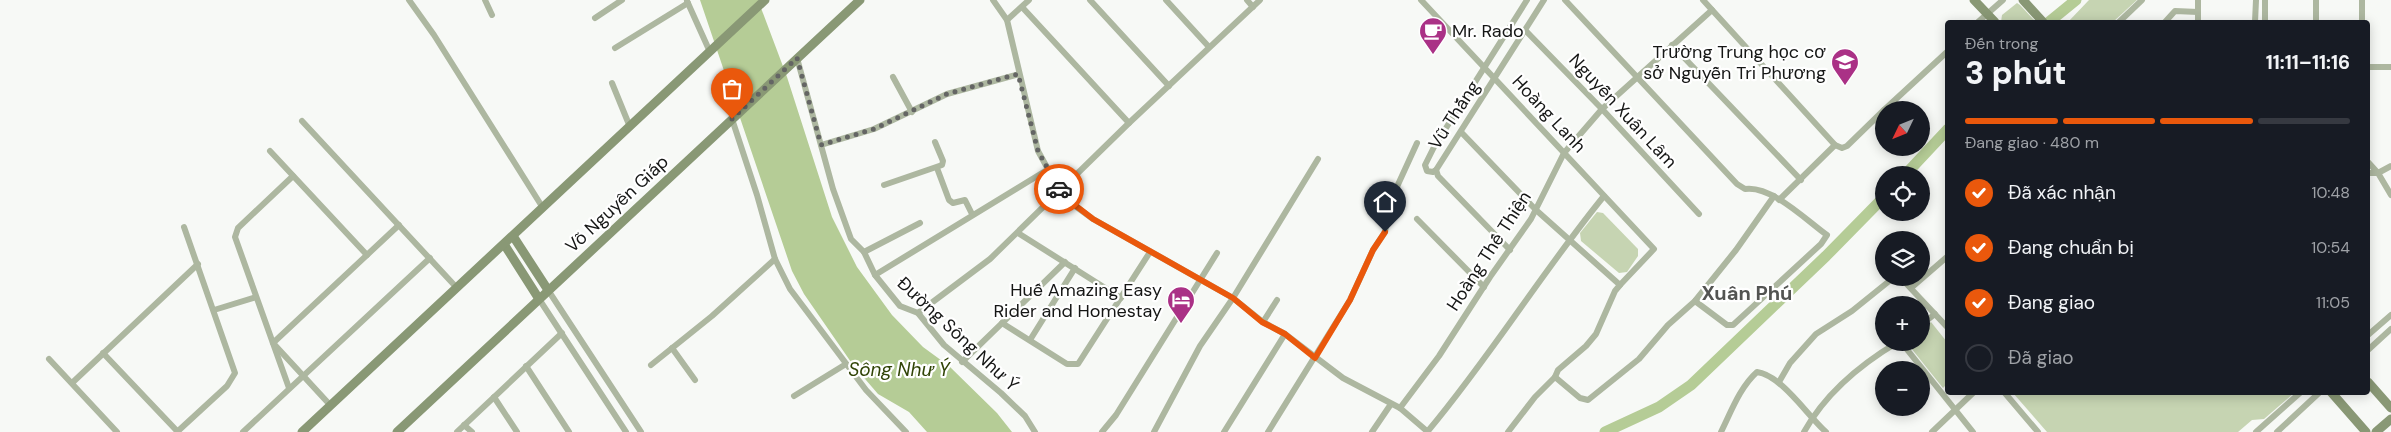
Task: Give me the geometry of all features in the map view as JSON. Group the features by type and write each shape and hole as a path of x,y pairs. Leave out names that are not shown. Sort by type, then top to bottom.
{"street":[{"path":"409,0 434,35 543,208"},
{"path":"485,0 492,15"},
{"path":"595,18 622,0"},
{"path":"302,432 765,0"},
{"name":"Võ Nguyên Giáp","path":"397,432 860,0"},
{"path":"993,0 1007,20 1032,133 1047,170 1060,191 1071,202 1093,219 1233,298 1262,322 1285,334 1343,378 1400,408 1428,432 1462,390 1569,239 1604,196"},
{"path":"1007,20 1029,0"},
{"path":"1090,0 1169,86"},
{"path":"1166,0 1210,47"},
{"path":"1247,0 1253,7"},
{"path":"918,313 990,259 1129,123 1260,0"},
{"name":"Hoàng Lanh","path":"1421,0 1654,249 1620,285"},
{"name":"Vũ Thắng","path":"1527,0 1434,147 1426,162 1427,171 1433,172 1436,170 1544,0"},
{"path":"1565,0 1737,184 1745,189 1755,188 1777,198 1827,235 1821,244 1733,325 1727,326 1695,300"},
{"path":"1703,0 1835,145 1842,148 1847,146 1875,119"},
{"path":"1974,0 1993,20"},
{"path":"1980,20 2003,0"},
{"path":"2023,0 2040,20"},
{"path":"2121,20 2142,0"},
{"path":"2198,0 2198,20"},
{"path":"2256,0 2256,20"},
{"path":"2265,0 2265,20"},
{"path":"2316,0 2316,20"},
{"path":"2362,0 2362,20"},
{"path":"615,48 687,2 711,51"},
{"path":"1022,7 1129,123"},
{"name":"Hoàng Thế Thiện","path":"1400,408 1439,356 1536,210 1564,153 1602,109 1712,10"},
{"path":"2166,20 2175,11 2198,12"},
{"name":"Nguyễn Xuân Lâm","path":"1525,30 1602,109 1698,214"},
{"path":"1672,46 1801,180"},
{"path":"1894,101 1945,54"},
{"name":"Đường Sông Như Ý","path":"795,61 833,189 851,239 864,252 875,275 900,306 918,313 944,345 1001,393 1024,416 1035,432"},
{"path":"2370,67 2391,67"},
{"path":"821,145 874,129 947,94 1018,74"},
{"path":"893,77 912,112"},
{"path":"612,83 630,127"},
{"path":"734,116 775,260 790,289 866,390 906,432"},
{"path":"302,121 457,288"},
{"path":"1460,132 1536,210 1620,285 1615,291 1596,334 1586,346 1558,370 1508,432"},
{"path":"884,185 923,170 938,168 943,164 936,142"},
{"path":"1268,432 1350,300 1373,250 1385,232 1390,202 1417,143"},
{"path":"1554,377 1580,398 1588,400 1639,360 1668,325 1695,300 1777,198 1801,180 1835,145"},
{"path":"270,151 367,255"},
{"path":"1154,432 1200,346 1233,298 1318,159"},
{"path":"2370,164 2391,194"},
{"path":"2370,173 2378,173 2391,166"},
{"path":"938,168 949,200 953,203 965,200 972,214"},
{"path":"875,275 972,214 1047,170"},
{"path":"1436,170 1438,176 1510,250"},
{"path":"289,388 235,238 238,228 293,176"},
{"path":"1418,218 1484,287"},
{"path":"864,252 920,223"},
{"path":"273,343 399,225"},
{"path":"103,353 178,432 227,386 235,373 184,227"},
{"path":"1018,233 1121,298"},
{"path":"513,236 641,432"},
{"path":"504,244 626,432"},
{"path":"1002,323 1067,364 1078,364 1150,252"},
{"path":"1102,432 1116,415 1217,254"},
{"path":"243,432 430,258"},
{"path":"1945,259 1911,288 1945,325"},
{"path":"650,365 712,316 775,260"},
{"path":"962,362 1065,262"},
{"path":"72,383 198,264"},
{"path":"1030,340 1075,268"},
{"path":"1779,382 1790,363 1816,334 1852,311 1883,286"},
{"path":"214,310 256,297"},
{"path":"1262,322 1277,300"},
{"path":"1930,317 1934,314"},
{"path":"2370,333 2391,315"},
{"path":"2370,348 2391,329"},
{"path":"457,432 562,333"},
{"path":"1224,432 1285,334"},
{"path":"273,343 331,406"},
{"path":"672,348 695,380"},
{"path":"1804,432 1811,418 1822,404 1871,358 1884,351"},
{"path":"1907,351 1973,432"},
{"path":"49,359 118,432"},
{"path":"794,396 846,364"},
{"path":"526,366 569,432"},
{"path":"1721,432 1741,392 1757,372 1766,373 1779,382 1826,432"},
{"path":"2370,384 2391,408"},
{"path":"1932,432 1971,395"},
{"path":"2007,395 2038,432"},
{"path":"2256,432 2299,395"},
{"path":"2277,432 2317,395"},
{"path":"2334,395 2366,432"},
{"path":"494,397 517,432"},
{"path":"1372,432 1391,404"},
{"path":"2376,432 2391,419"},
{"path":"464,425 472,432"}],"shaded area":[{"path":"2089,0 2137,0 2115,20 2070,20"},
{"path":"2017,3 2034,20 2001,20 2002,15"},
{"path":"1597,212 1603,213 1638,249 1638,256 1627,272 1619,273 1581,241 1580,233"},
{"path":"1931,322 1945,340 1945,386 1943,388 1930,372 1930,361 1921,361 1913,351 1930,351"},
{"path":"2015,395 2292,395 2264,419 2252,420 2238,432 2047,432"}],"water":[{"name":"Sông Như Ý","path":"700,0 758,0 787,77 832,217 857,267 892,315 923,347 949,366 997,413 1012,432 927,432 909,412 878,394 853,365 804,294 792,271"}],"waterway":[{"path":"2051,20 2076,0"},
{"path":"1913,166 1945,132"},
{"path":"1605,432 1659,407 1691,385 1826,256 1875,206"}],"way so far":[{"path":"732,119 797,58 821,145 874,129 947,94 1018,74 1038,151 1059,189"}],"place":[{"name":"Mr. Rado","path":"1433,55"},
{"name":"Trường Trung học cơ sở Nguyễn Tri Phương","path":"1845,86"},
{"name":"Huế Amazing Easy Rider and Homestay","path":"1181,324"}],"district":[{"name":"Xuân Phú","path":"1747,293"}],"route":[{"path":"1059,189 1071,202 1093,219 1233,298 1262,322 1285,334 1315,358 1350,300 1373,250 1385,232"}]}
